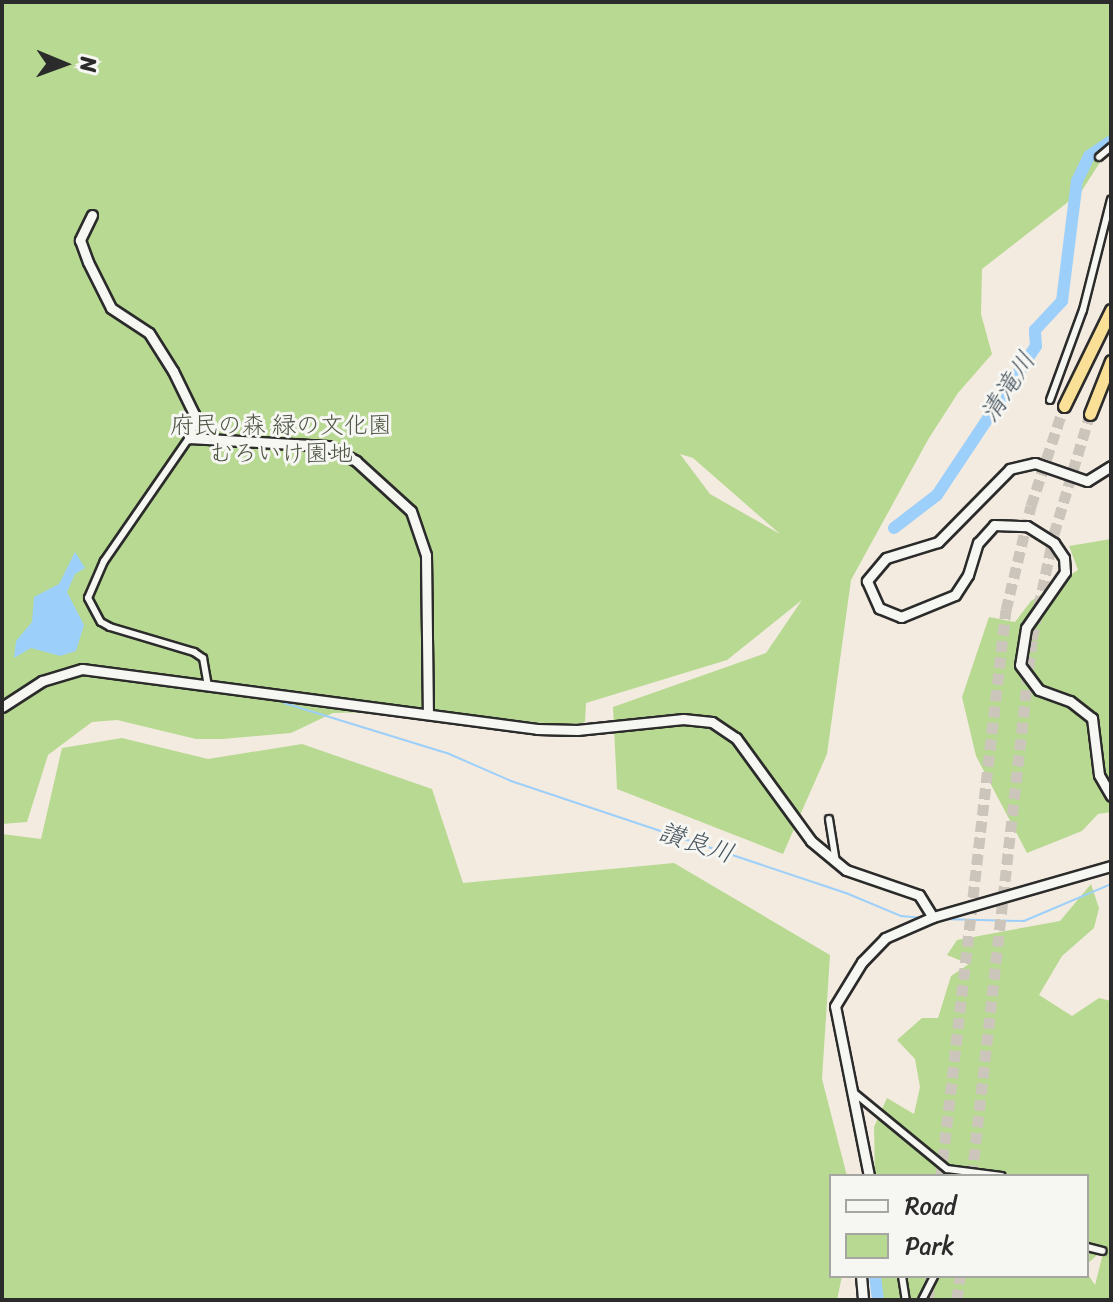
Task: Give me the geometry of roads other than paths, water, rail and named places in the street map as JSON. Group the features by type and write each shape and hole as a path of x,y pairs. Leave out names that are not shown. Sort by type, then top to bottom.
{"highway":[{"path":"1064,406 1111,310"},
{"path":"1090,414 1111,361"}],"street":[{"path":"1099,157 1111,147"},
{"path":"1050,400 1083,310 1111,199"},
{"path":"92,215 80,240 111,308 149,333 173,371 194,414 189,438 113,546 89,586 88,598 101,622 110,627 203,658 208,685"},
{"path":"189,438 316,442 345,452 403,501 417,521 426,555 428,714"},
{"path":"1111,466 1087,481 1035,463 1010,469 938,542 886,558 867,581 879,608 901,617 955,595 968,575 982,536 994,525 1019,523 1054,543 1064,558 1065,572 1026,628 1020,665 1039,690 1070,701 1092,718 1099,775 1111,796"},
{"path":"2,707 42,681 82,669 577,730 683,719 712,722 736,738 811,841 836,862 919,895 933,917"},
{"path":"829,819 836,862"},
{"path":"869,1174 835,1006 862,962 885,938 933,917 1111,866"},
{"path":"852,1091 930,1159 947,1169 979,1174"},
{"path":"1089,1248 1103,1251"},
{"path":"861,1278 863,1300"},
{"path":"902,1278 906,1300"},
{"path":"922,1300 933,1278"}],"water":[{"path":"75,552 85,568 75,574 67,592 84,625 76,651 60,656 31,648 14,658 16,641 32,622 34,597 59,584"}],"waterway":[{"name":"清滝川","path":"894,528 937,495 1036,346 1035,330 1062,301 1077,181 1089,156 1111,141"},
{"name":"讃良川","path":"284,703 447,753 511,781 846,893 901,916 923,918"},
{"name":"讃良川","path":"941,919 1024,921 1111,884"},
{"path":"875,1278 878,1300"}],"tunnel":[{"path":"941,1174 1006,610 1031,506 1064,406"},
{"path":"972,1174 1032,639 1054,534 1090,414"},
{"path":"928,1300 931,1278"},
{"path":"957,1300 960,1278"}],"park label":[{"name":"府民の森 緑の文化園 むろいけ園地","path":"281,440"}]}
